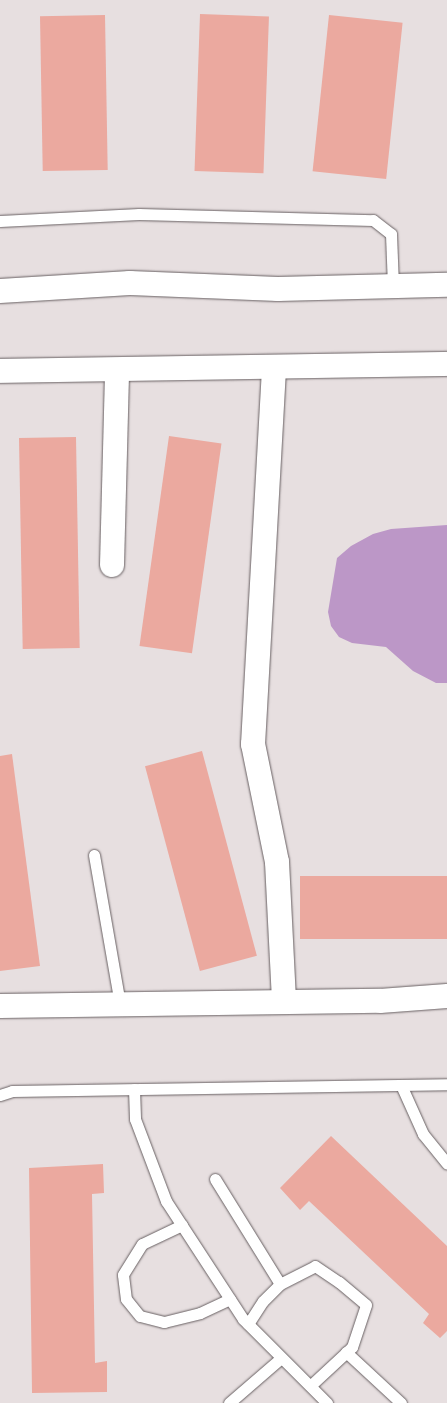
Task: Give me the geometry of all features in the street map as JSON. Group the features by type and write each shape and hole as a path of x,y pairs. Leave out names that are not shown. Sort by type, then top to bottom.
{"street":[{"path":"0,291 130,283 278,289 447,285"},
{"path":"0,371 274,369 447,364"},
{"path":"274,369 253,744 278,862 284,1002"},
{"path":"112,565 117,370"},
{"path":"0,1006 284,1002 447,996"}],"lane":[{"path":"0,221 140,214 373,220 391,234 393,286"},
{"path":"94,856 120,1004"},
{"path":"401,1084 423,1134 447,1164"},
{"path":"0,1095 12,1091 447,1084"},
{"path":"134,1089 135,1119 166,1201 248,1324 327,1403"},
{"path":"216,1179 280,1284"},
{"path":"182,1225 142,1244 123,1275 126,1299 140,1316 164,1322 200,1313 230,1299"},
{"path":"248,1324 263,1301 280,1284 315,1266 339,1282 366,1305 352,1347 310,1386"},
{"path":"346,1352 401,1403"},
{"path":"228,1403 281,1358"}],"shaded area":[{"path":"447,525 447,683 436,683 413,671 386,647 352,643 339,637 331,626 328,612 337,558 351,546 373,534 391,529"}],"building":[{"path":"200,14 269,16 263,173 195,171"},
{"path":"105,15 108,170 43,171 40,16"},
{"path":"329,15 403,23 386,179 313,171"},
{"path":"169,436 221,443 192,653 139,646"},
{"path":"76,437 80,648 23,649 19,438"},
{"path":"202,751 257,956 200,971 145,766"},
{"path":"12,754 40,966 0,971 0,756"},
{"path":"300,876 447,876 447,939 300,939"},
{"path":"331,1136 447,1246 447,1331 440,1338 423,1323 429,1314 309,1201 300,1210 280,1188"},
{"path":"103,1164 104,1193 92,1194 95,1363 107,1361 107,1392 32,1393 29,1168"}]}
